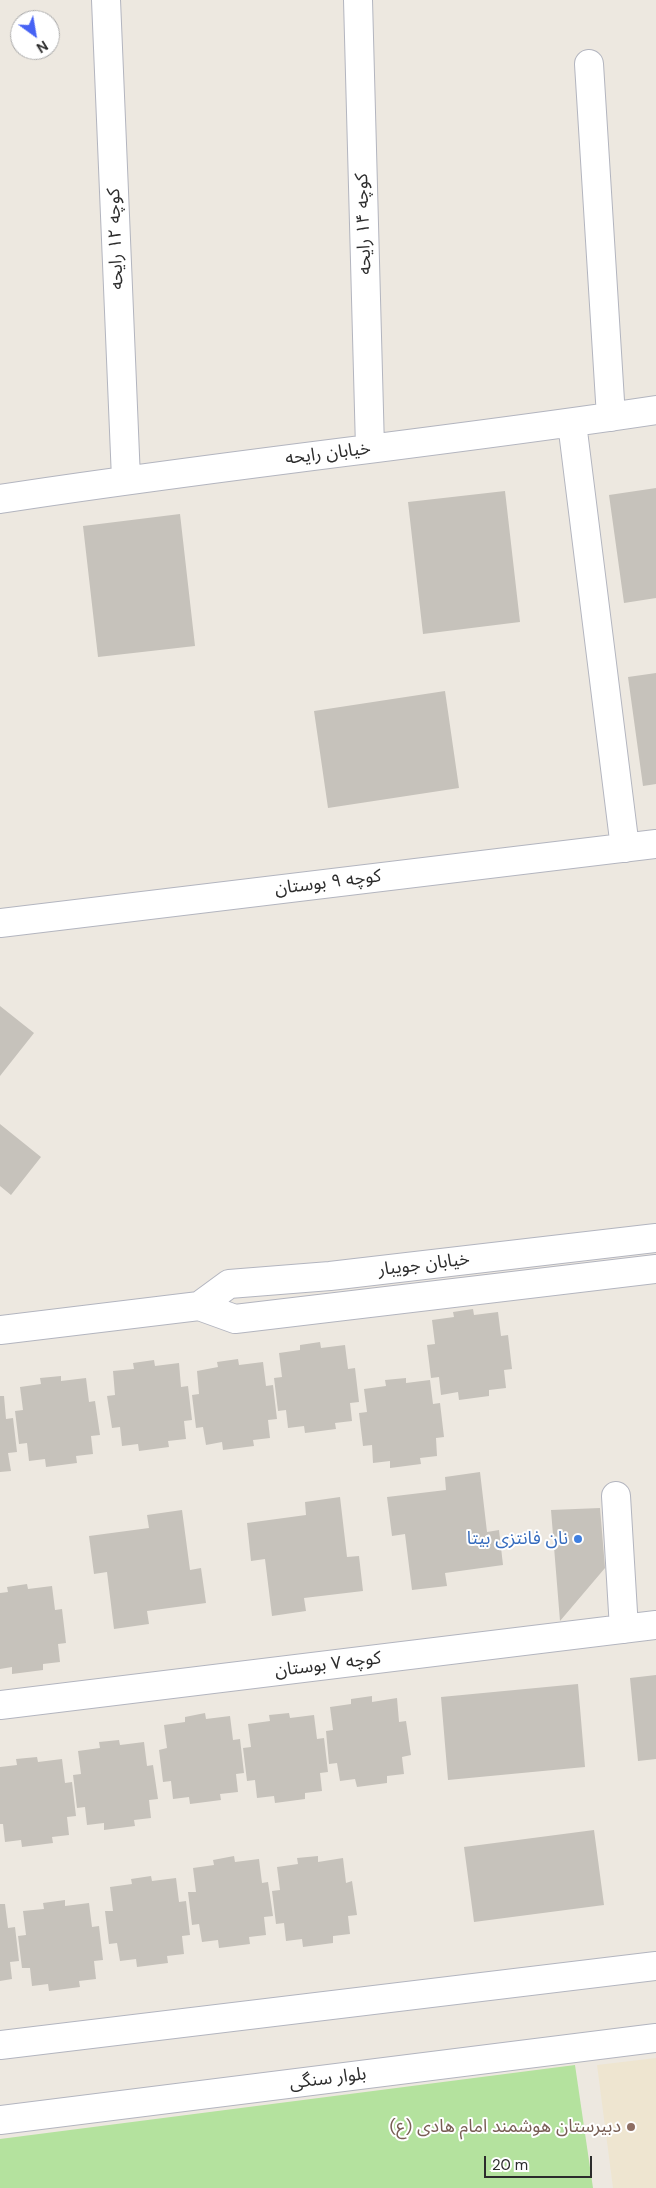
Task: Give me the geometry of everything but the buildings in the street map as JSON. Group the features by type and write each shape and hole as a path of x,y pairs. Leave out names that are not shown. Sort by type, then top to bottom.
{"street":[{"name":"کوچه ۱۲ رایحه","path":"106,0 126,479"},
{"name":"کوچه ۱۴ رایحه","path":"358,0 370,448"},
{"path":"589,64 611,417"},
{"name":"خیابان رایحه","path":"0,498 126,479 572,423 656,410"},
{"path":"572,423 624,848"},
{"name":"کوچه ۹ بوستان","path":"0,923 656,844"},
{"name":"خیابان جویبار","path":"199,1306 229,1284 330,1276 656,1238"},
{"name":"خیابان جویبار","path":"0,1330 199,1306 235,1319 656,1269"},
{"path":"616,1496 624,1629"},
{"name":"کوچه ۷ بوستان","path":"0,1705 656,1625"},
{"path":"0,2046 656,1966"},
{"name":"بلوار سنگی","path":"0,2120 656,2038"}],"shaded area":[{"name":"دبیرستان هوشمند امام هادی (ع)","path":"656,2058 656,2188 613,2188 597,2065"}],"green space":[{"path":"575,2065 593,2188 0,2188 0,2139"}],"place":[{"name":"نان فانتزی بیتا","path":"578,1539"},
{"name":"دبیرستان هوشمند امام هادی (ع)","path":"631,2127"}]}
